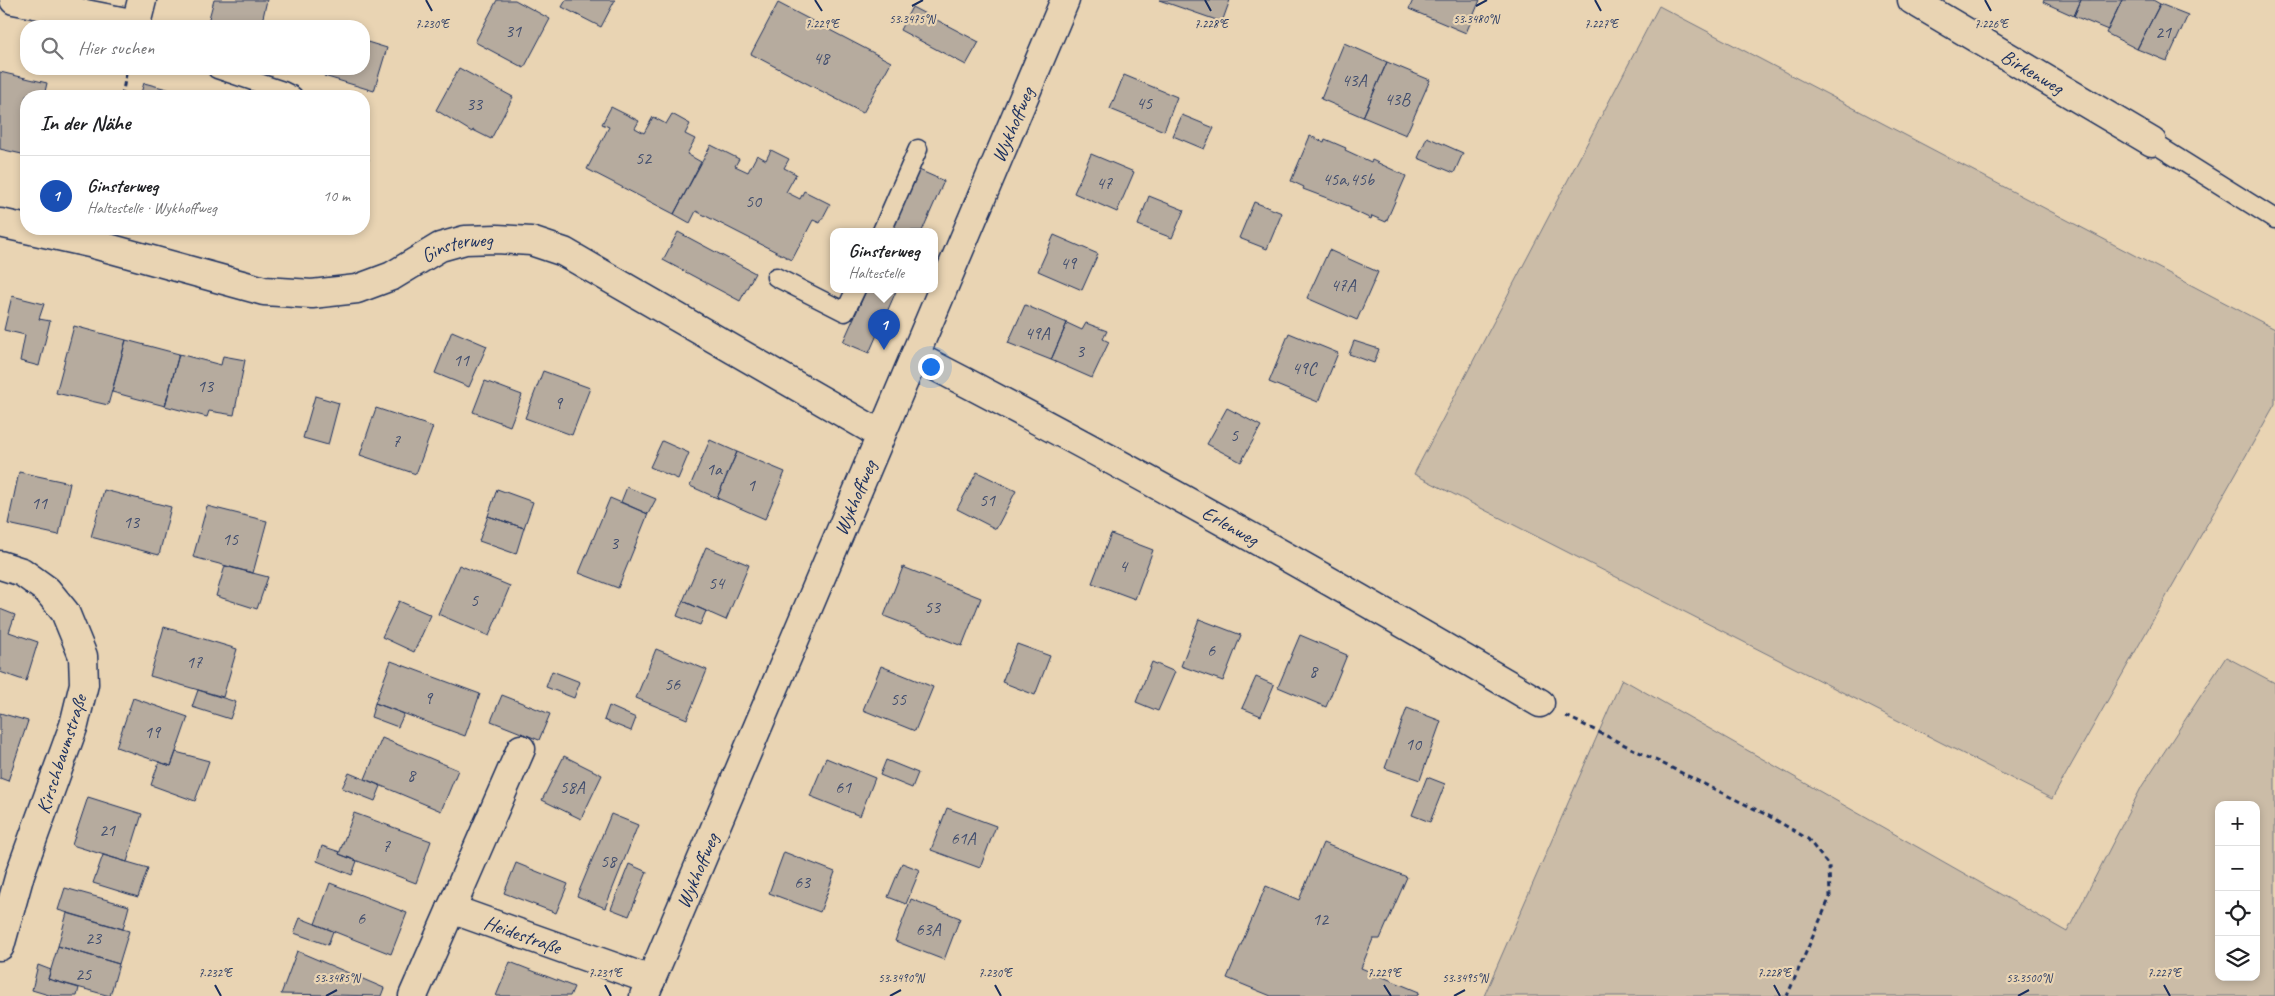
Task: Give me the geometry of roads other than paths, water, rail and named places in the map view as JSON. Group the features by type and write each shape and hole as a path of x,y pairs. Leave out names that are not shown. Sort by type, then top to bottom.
{"street":[{"path":"14,0 139,17"},
{"name":"Wykhoffweg","path":"648,988 880,434 1065,0"},
{"name":"Birkenweg","path":"1912,0 2152,142"},
{"name":"Ginsterweg","path":"0,223 20,227"},
{"name":"Ginsterweg","path":"54,235 90,243 264,291 312,294 357,289 392,276 440,247 465,240 531,241 564,252 880,434"},
{"name":"Erlenweg","path":"914,356 1060,430 1266,544 1540,703"},
{"name":"Kirschbaumstraße","path":"0,565 22,572 47,590 65,612 82,656 84,684 74,725 20,874 0,946"},
{"path":"412,996 521,749"},
{"name":"Heidestraße","path":"451,908 648,988"}],"lane":[{"path":"234,75 280,90"},
{"path":"2152,142 2275,219"},
{"path":"883,228 918,149"},
{"path":"776,277 845,312 854,293"}],"place":[{"name":"Ginsterweg","path":"884,350"}]}
